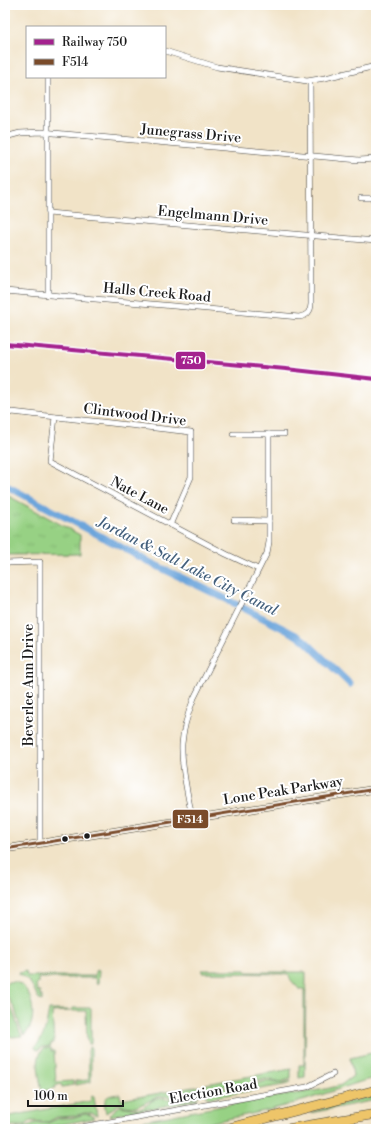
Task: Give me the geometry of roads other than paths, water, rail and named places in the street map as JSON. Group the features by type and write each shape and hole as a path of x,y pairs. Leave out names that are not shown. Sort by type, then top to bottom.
{"highway":[{"path":"226,1129 376,1090"},
{"path":"287,1129 376,1114"}],"main road":[{"name":"Lone Peak Parkway","path":"5,849 376,789"}],"street":[{"path":"166,51 217,67 310,80 376,66"},
{"path":"48,78 48,294"},
{"path":"310,80 311,236"},
{"name":"Junegrass Drive","path":"5,137 29,132 48,132 359,160 376,159"},
{"path":"361,198 376,198"},
{"name":"Engelmann Drive","path":"48,213 376,241"},
{"name":"Halls Creek Road","path":"5,291 299,317 307,314 311,307 311,236"},
{"name":"Clintwood Drive","path":"5,414 12,412 191,432 191,477 170,525"},
{"name":"Nate Lane","path":"55,417 50,461 170,525 258,569"},
{"path":"233,434 284,434"},
{"path":"192,818 182,758 182,742 186,718 194,698 266,553 269,542 269,434"},
{"path":"234,520 269,521"},
{"name":"Beverlee Ann Drive","path":"5,563 40,562 40,843"},
{"name":"Election Road","path":"70,1129 307,1087 333,1074"}],"waterway":[{"name":"Jordan & Salt Lake City Canal","path":"5,485 151,563 294,634 304,640 350,684"}],"rail line":[{"name":"750","path":"5,344 286,369 376,379"}]}
